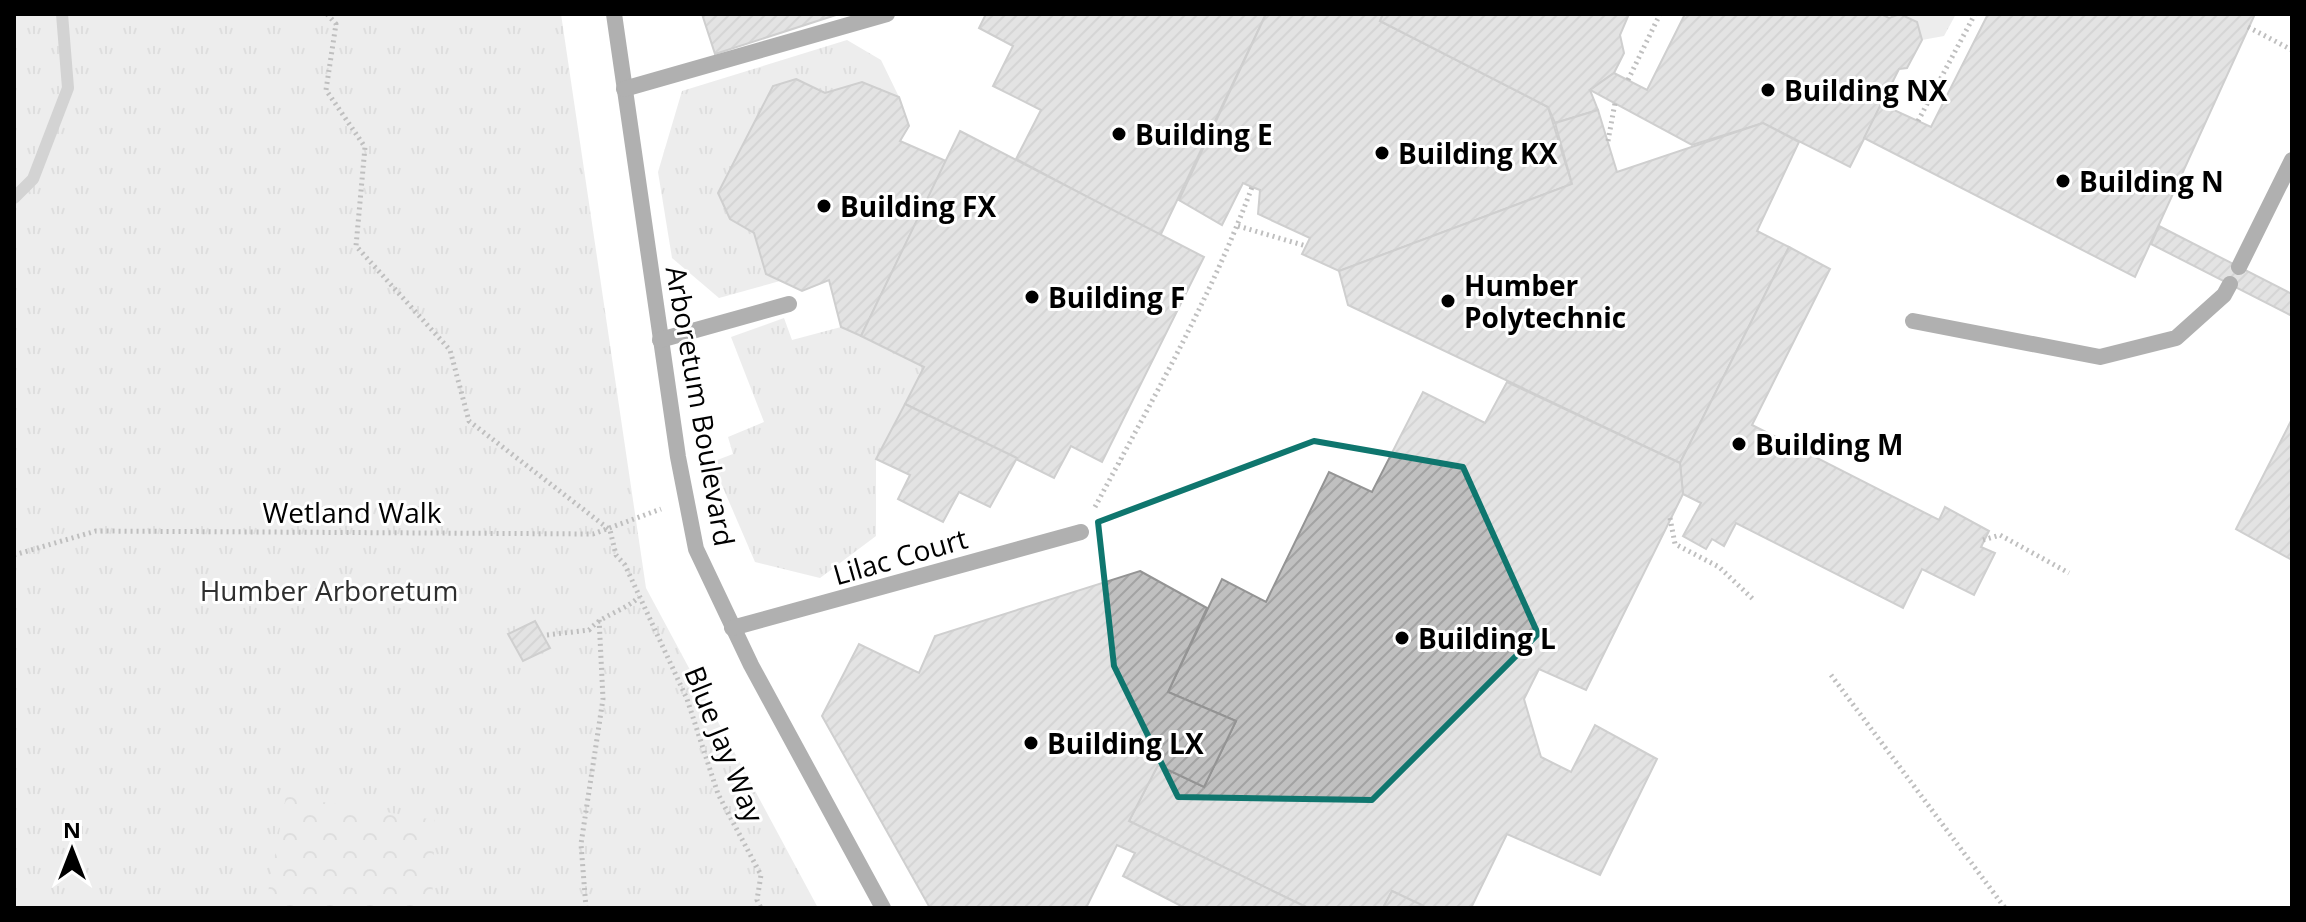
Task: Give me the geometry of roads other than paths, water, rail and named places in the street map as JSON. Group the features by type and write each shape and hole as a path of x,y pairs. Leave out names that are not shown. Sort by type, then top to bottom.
{"lane":[{"name":"Arboretum Boulevard","path":"614,14 660,340 696,549 732,628 883,908"},
{"path":"624,89 887,14"},
{"path":"2239,267 2292,160"},
{"path":"1913,321 2100,357 2176,338 2224,295 2230,284"},
{"path":"660,340 789,304"},
{"name":"Lilac Court","path":"732,628 1081,532"}],"waterway":[{"path":"14,198 33,179 68,88 62,14"}],"place":[{"name":"Building NX","path":"1768,90"},
{"name":"Building E","path":"1119,134"},
{"name":"Building KX","path":"1382,153"},
{"name":"Building N","path":"2063,181"},
{"name":"Building FX","path":"824,206"},
{"name":"Building F","path":"1032,297"},
{"name":"Humber Polytechnic","path":"1448,301"},
{"name":"Building M","path":"1739,444"},
{"name":"Building L","path":"1402,638"},
{"name":"Building LX","path":"1031,743"}],"park label":[{"name":"Humber Arboretum","path":"329,590"}]}
